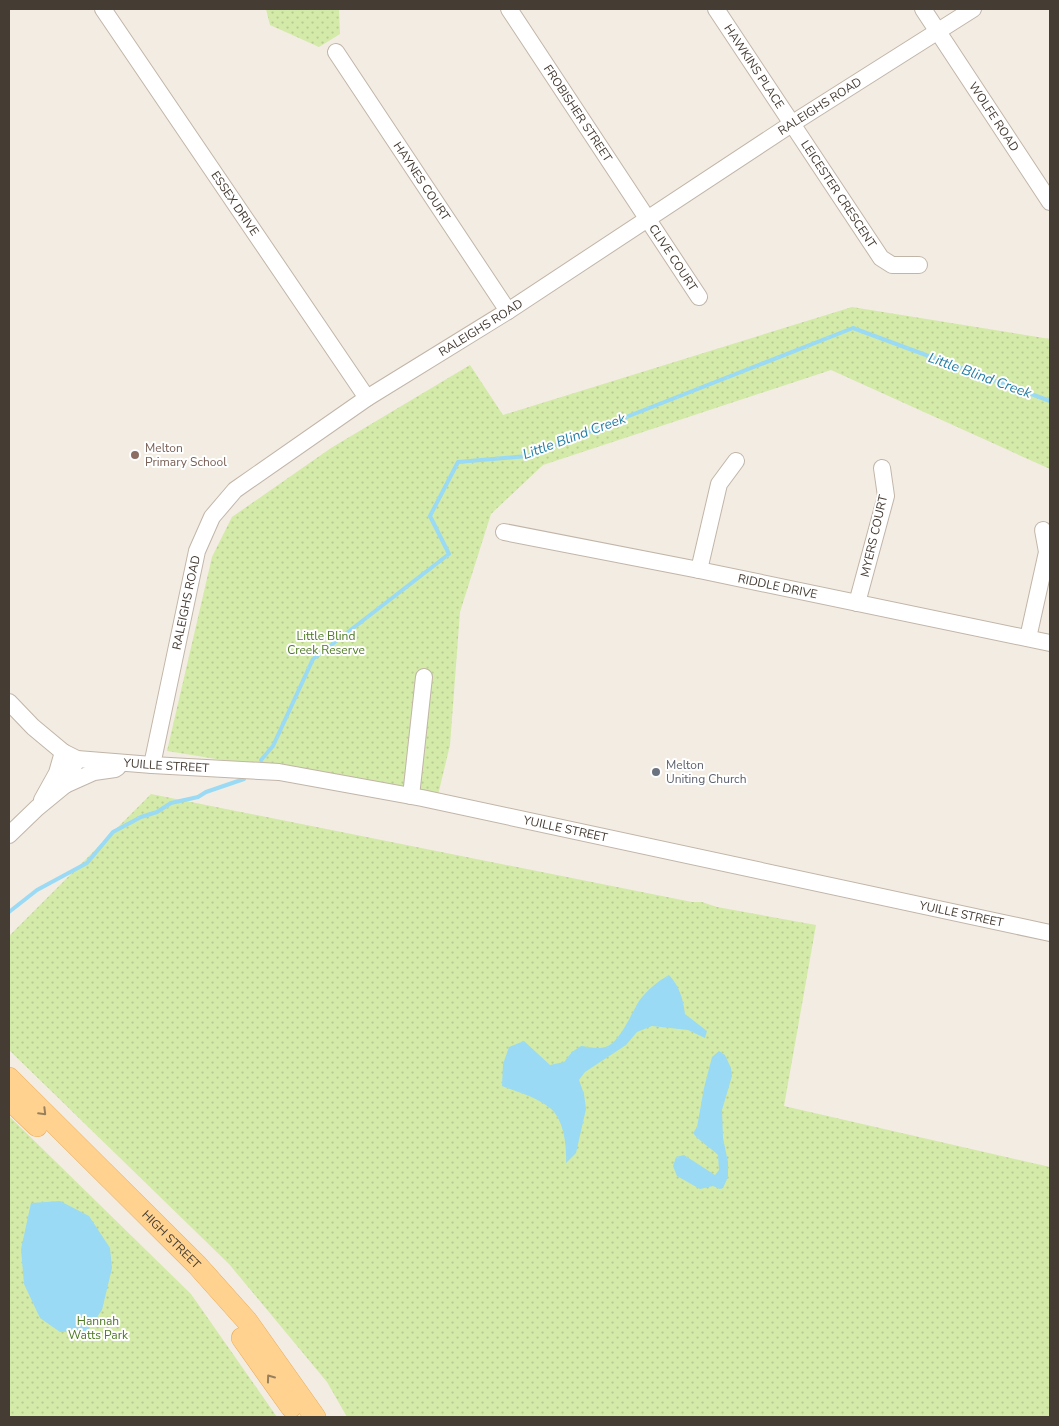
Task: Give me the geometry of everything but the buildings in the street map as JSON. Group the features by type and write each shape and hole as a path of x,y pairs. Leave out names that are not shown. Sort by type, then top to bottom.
{"main road":[{"name":"HIGH STREET","path":"9,1078 197,1264 247,1321 315,1417"},
{"name":"HIGH STREET","path":"9,1098 169,1256 206,1296 237,1332 299,1417"}],"street":[{"name":"ESSEX DRIVE","path":"104,9 367,398"},
{"name":"FROBISHER STREET","path":"510,9 647,218"},
{"name":"HAWKINS PLACE","path":"716,9 793,123"},
{"name":"WOLFE ROAD","path":"923,9 1050,202"},
{"name":"RALEIGHS ROAD","path":"152,765 197,551 212,517 235,490 367,398 508,311 793,123 973,9"},
{"name":"HAYNES COURT","path":"336,52 508,311"},
{"name":"LEICESTER CRESCENT","path":"793,123 881,258 892,265 919,265"},
{"name":"CLIVE COURT","path":"647,218 699,297"},
{"path":"699,570 719,484 736,461"},
{"name":"MYERS COURT","path":"857,603 886,496 882,468"},
{"path":"1028,638 1047,552 1042,530"},
{"name":"RIDDLE DRIVE","path":"504,532 699,570 1050,643"},
{"path":"411,796 424,677"},
{"path":"9,702 33,727 70,755"},
{"name":"YUILLE STREET","path":"70,755 124,763 278,772 411,796 1050,933"},
{"path":"65,785 70,755"},
{"path":"37,808 57,772 70,755"},
{"path":"9,835 65,785 94,772 116,769 124,763"}],"green space":[{"path":"266,9 339,9 340,34 319,47 270,25"},
{"name":"Little Blind Creek Reserve","path":"852,307 1050,339 1050,469 831,370 543,465 491,514 460,612 450,745 438,795 167,751 212,557 232,517 331,448 470,365 503,415"},
{"path":"151,794 816,925 784,1106 1050,1167 1050,1417 347,1417 327,1382 229,1264 9,1050 9,936"},
{"name":"Hannah Watts Park","path":"9,1116 191,1294 277,1417 9,1417"}],"water":[{"path":"669,975 680,993 685,1014 707,1031 705,1038 688,1030 652,1026 637,1032 626,1045 585,1072 579,1080 584,1094 586,1109 576,1153 566,1163 564,1134 555,1113 539,1101 502,1086 503,1064 509,1047 524,1041 550,1065 564,1062 572,1052 581,1046 598,1048 608,1046 622,1032 642,997 653,986"},
{"path":"719,1051 725,1055 731,1068 732,1076 722,1110 723,1138 728,1162 728,1177 723,1188 720,1189 713,1186 700,1189 677,1176 673,1166 676,1157 684,1155 715,1175 719,1170 718,1155 693,1133 697,1127 712,1057"},
{"path":"60,1201 89,1216 110,1248 112,1268 102,1310 87,1331 60,1332 40,1318 24,1284 21,1249 31,1203"}],"waterway":[{"name":"Little Blind Creek","path":"261,760 273,746 313,659 449,554 430,516 458,462 527,456 853,328 1050,401"},
{"name":"Little Blind Creek","path":"9,912 37,890 87,863 113,832 141,817 157,812 171,803 198,797 206,792 244,779"}],"place":[{"name":"Melton Primary School","path":"135,455"},
{"name":"Melton Uniting Church","path":"656,772"}]}
